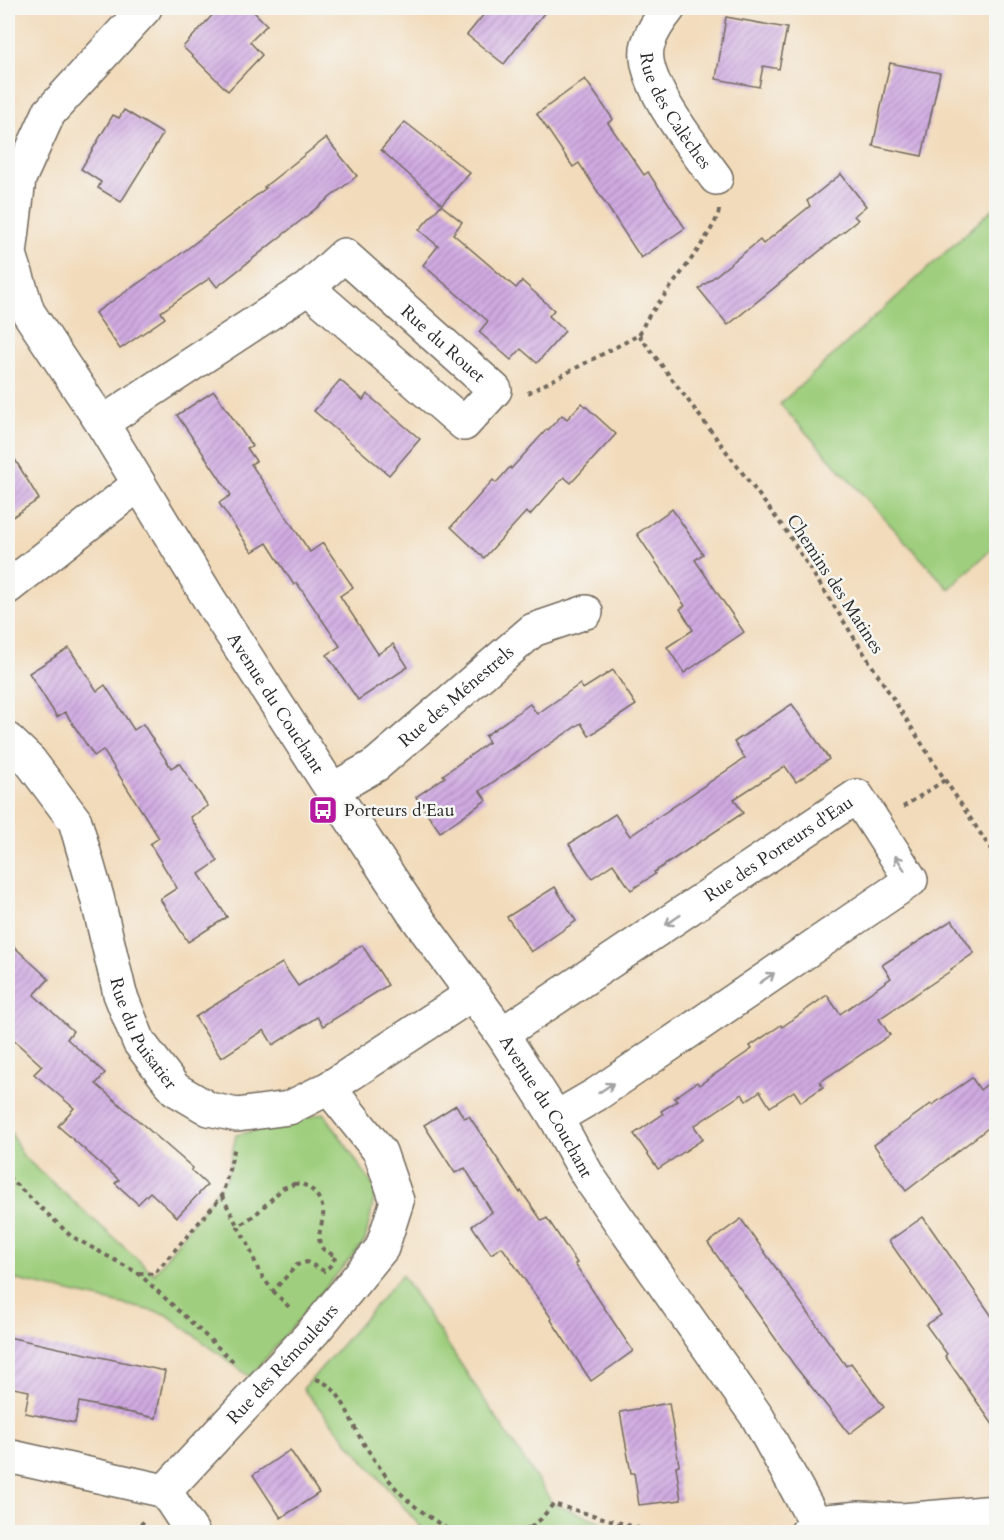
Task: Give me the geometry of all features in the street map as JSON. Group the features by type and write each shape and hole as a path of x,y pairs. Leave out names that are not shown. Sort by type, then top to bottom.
{"street":[{"name":"Avenue du Couchant","path":"145,8 49,113 19,179 10,254 28,312 102,423 211,602 332,790 412,911 502,1035 556,1118 588,1176 758,1418 811,1527"},
{"name":"Rue des Calèches","path":"669,8 647,45 649,72 672,117 717,178"},
{"name":"Rue du Rouet","path":"102,423 308,288 344,255 495,390 464,424 308,288"},
{"path":"8,587 140,484"},
{"name":"Rue des Ménestrels","path":"332,790 376,765 532,630 586,612"},
{"name":"Rue du Puisatier","path":"8,740 30,761 75,821 97,897 120,994 139,1042 175,1089 209,1109 237,1115 289,1108 329,1088 472,994"},
{"name":"Rue des Porteurs d'Eau","path":"502,1035 857,796 911,880 597,1094 556,1118"},
{"name":"Rue des Rémouleurs","path":"165,1491 314,1331 382,1248 397,1201 380,1152 329,1088"},
{"path":"8,1456 165,1491 192,1533"},
{"path":"811,1527 860,1518 902,1520 996,1512"}],"path":[{"path":"495,390 516,400 639,335 646,320 710,232 719,213 717,178"},
{"name":"Chemins des Matines","path":"639,335 786,531 996,857"},
{"path":"875,825 945,780"},
{"path":"138,1273 154,1274 222,1196 234,1155 237,1115"},
{"path":"8,1177 70,1236 138,1273 270,1378 325,1382 344,1405 362,1443 396,1488 452,1533"},
{"path":"222,1196 238,1227 248,1244 259,1272 273,1292 297,1265 307,1262 324,1271 336,1256 324,1250 320,1242 320,1229 324,1214 322,1203 315,1193 304,1185 294,1184 283,1188 256,1214 238,1227"},
{"path":"517,1533 531,1527 541,1519 553,1504 653,1533"},
{"path":"531,1527 542,1533"}],"green space":[{"path":"996,206 996,545 949,589 780,404"},
{"path":"324,1113 376,1190 365,1241 250,1377 166,1314 8,1278 8,1127 23,1156 154,1274 227,1177 236,1135"},
{"path":"402,1275 553,1504 630,1532 425,1532 303,1389"}],"building":[{"path":"219,8 250,8 267,25 250,42 262,55 228,91 183,47"},
{"path":"489,8 548,8 504,64 467,35"},
{"path":"726,17 787,28 779,69 763,66 759,87 716,79"},
{"path":"890,63 940,73 922,156 873,146"},
{"path":"585,79 613,119 608,123 644,175 648,172 685,228 641,258 579,163 573,167 537,114"},
{"path":"124,110 163,134 121,202 98,188 101,182 81,169 113,115 119,118"},
{"path":"405,122 470,173 442,204 381,150"},
{"path":"326,138 357,176 217,287 210,278 161,312 165,318 120,349 95,313 178,256"},
{"path":"841,174 866,206 854,216 858,220 728,325 699,289 760,240 763,244 810,206 807,201"},
{"path":"441,205 462,222 453,234 516,288 522,281 554,310 549,316 565,331 537,363 521,349 511,360 479,332 488,321 423,265 438,246 419,230"},
{"path":"340,380 363,400 367,394 420,439 389,475 314,411"},
{"path":"214,391 252,446 247,448 256,461 251,464 310,552 323,543 353,587 340,596 378,654 393,644 408,667 358,700 327,655 340,646 297,583 294,585 267,543 252,552 219,503 231,495 177,415"},
{"path":"582,403 616,434 571,483 564,477 530,515 526,512 484,558 451,527 493,480 496,483 562,415 567,419"},
{"path":"8,448 39,499 8,520"},
{"path":"672,509 703,554 695,560 744,632 684,673 667,647 693,630 680,609 685,606 637,534"},
{"path":"69,648 97,691 105,685 134,730 143,724 171,768 179,763 208,806 190,817 218,861 199,874 227,917 188,942 160,899 177,888 150,844 159,838 103,750 94,756 65,712 57,717 29,673"},
{"path":"613,670 636,705 589,736 581,723 480,791 486,800 440,832 416,797 489,742 485,736 530,704 537,714 580,684 583,689"},
{"path":"792,704 829,759 796,782 785,766 734,799 743,813 654,872 655,874 631,890 613,864 592,878 569,844 615,814 630,836 745,758 734,742"},
{"path":"555,887 576,921 531,952 507,917"},
{"path":"952,920 974,953 879,1019 890,1035 820,1082 823,1087 801,1102 794,1091 770,1107 760,1091 746,1101 742,1094 694,1126 703,1139 658,1169 634,1134 663,1114 661,1111 677,1101 674,1098 697,1082 699,1085 752,1049 750,1046 781,1025 782,1027 827,995 840,1014 891,978 882,965"},
{"path":"8,941 49,979 34,995 73,1031 67,1039 105,1073 96,1084 193,1168 191,1170 207,1185 177,1217 150,1192 138,1204 115,1183 119,1180 58,1126 74,1108 34,1074 42,1066 8,1035"},
{"path":"362,945 388,985 323,1026 317,1017 273,1045 264,1030 221,1058 195,1017 282,963 298,986"},
{"path":"996,1077 996,1122 906,1191 874,1145 972,1078 980,1090"},
{"path":"456,1105 464,1118 469,1116 520,1193 521,1191 542,1221 547,1218 633,1351 591,1381 552,1319 502,1247 491,1254 472,1226 492,1212 465,1168 455,1173 424,1125"},
{"path":"923,1217 996,1322 996,1429 926,1325 941,1315 889,1241"},
{"path":"741,1219 846,1366 851,1363 884,1407 849,1434 794,1365 708,1243"},
{"path":"8,1337 165,1371 156,1418 79,1402 75,1423 25,1413 29,1391 8,1387"},
{"path":"669,1403 679,1465 676,1466 681,1500 639,1505 620,1412"},
{"path":"290,1450 319,1493 281,1518 253,1475"}],"place":[{"name":"Porteurs d'Eau","path":"323,810"}]}
